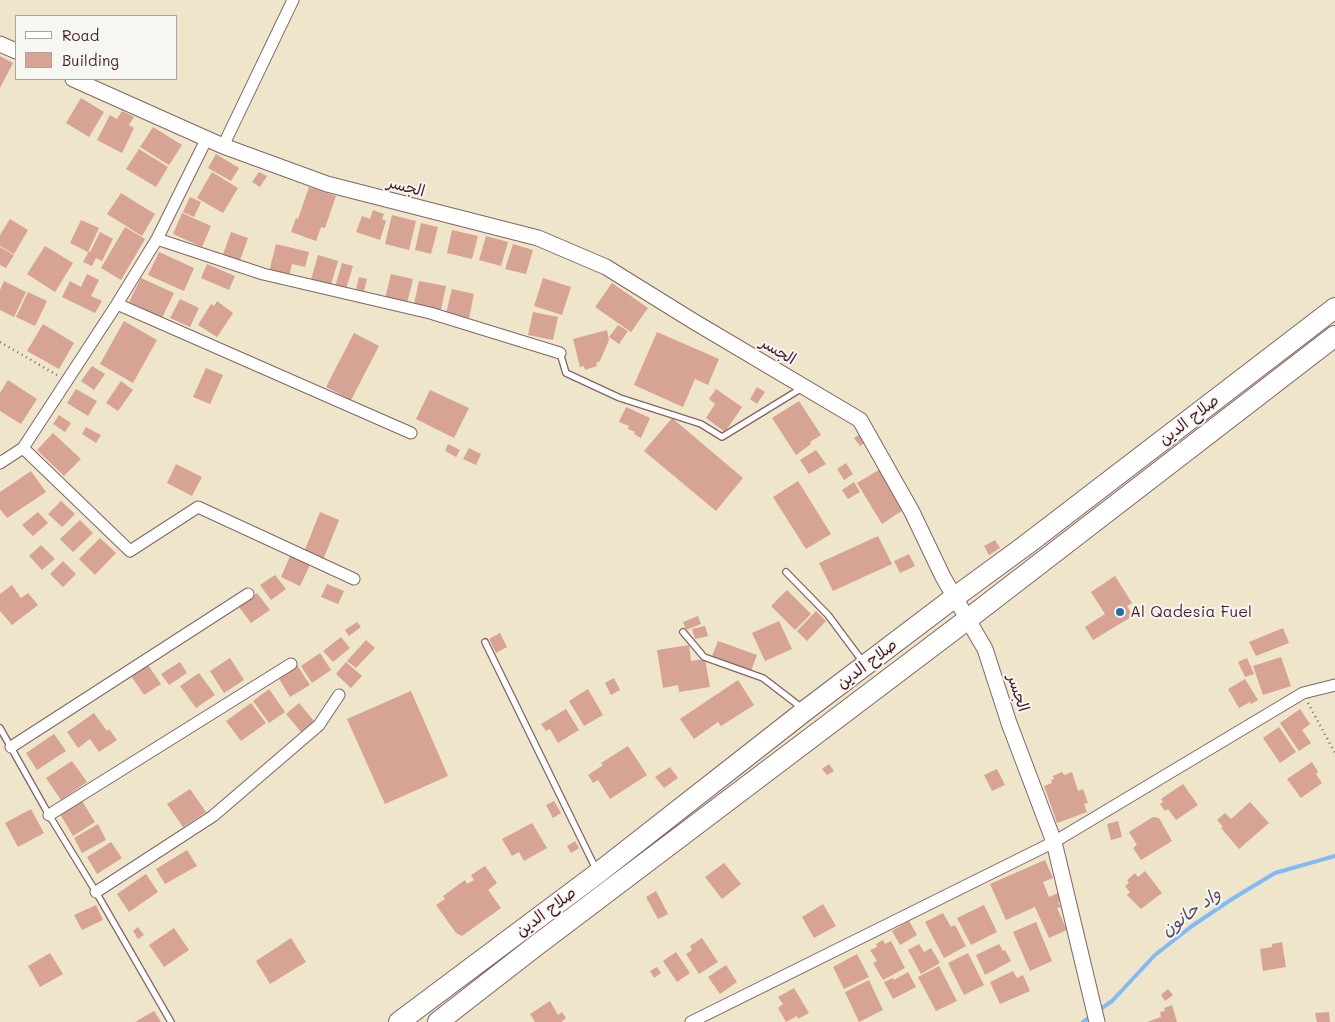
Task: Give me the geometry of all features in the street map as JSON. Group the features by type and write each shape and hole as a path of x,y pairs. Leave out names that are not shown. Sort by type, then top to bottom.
{"highway":[{"name":"صلاح الدين","path":"399,1022 598,873 806,710 1026,545 1335,308"},
{"name":"صلاح الدين","path":"438,1022 968,619 1335,336"}],"street":[{"path":"223,146 293,0"},
{"path":"0,44 15,52"},
{"name":"الجسر","path":"75,80 223,146 328,184 538,238 606,267 860,420 912,512 943,577 985,649 1009,723 1054,842 1097,1022"},
{"path":"0,463 23,448 117,304 157,239 206,138"},
{"path":"157,239 263,274 430,314 560,353"},
{"path":"117,304 411,433"},
{"path":"23,448 130,551 198,507 354,579"},
{"path":"11,748 248,594"},
{"path":"49,815 291,664"},
{"path":"691,1022 1054,842 1302,693 1335,685"},
{"path":"96,892 214,816 320,725 339,695"}],"lane":[{"path":"560,353 566,373 620,398 701,424 722,437 804,387"},
{"path":"786,572 828,615 866,665"},
{"path":"683,632 704,657 763,678 806,710"},
{"path":"485,642 598,873"},
{"path":"0,728 171,1022"}],"path":[{"path":"0,342 66,381"},
{"path":"1302,693 1335,753"}],"building":[{"path":"0,56 13,63 0,88"},
{"path":"81,98 104,112 89,137 66,123"},
{"path":"122,111 134,117 129,125 134,128 122,153 97,140 110,115 117,119"},
{"path":"153,127 182,145 169,165 140,147"},
{"path":"139,149 168,167 156,187 126,169"},
{"path":"216,154 239,168 231,181 208,168"},
{"path":"212,172 238,188 223,213 197,198"},
{"path":"259,172 267,176 260,187 252,182"},
{"path":"309,187 336,196 325,228 321,227 316,241 291,232 296,218 298,219"},
{"path":"121,193 155,214 142,236 107,214"},
{"path":"190,197 201,202 194,217 183,212"},
{"path":"373,210 384,214 382,219 386,221 380,240 356,232 362,216 370,219"},
{"path":"182,213 211,226 202,247 173,234"},
{"path":"392,215 416,221 409,250 385,244"},
{"path":"10,219 28,230 14,254 0,246 0,235"},
{"path":"81,220 99,228 88,252 70,243"},
{"path":"421,223 438,227 431,254 415,250"},
{"path":"125,227 145,239 121,280 101,268"},
{"path":"452,230 478,236 472,259 447,253"},
{"path":"100,232 113,239 102,261 96,258 92,266 83,262"},
{"path":"231,232 248,238 239,263 222,257"},
{"path":"486,236 508,242 501,266 479,260"},
{"path":"276,244 309,252 305,267 292,264 289,277 269,272"},
{"path":"513,244 533,250 526,274 505,269"},
{"path":"45,246 73,263 55,292 27,274"},
{"path":"0,247 14,255 6,268 0,265"},
{"path":"159,252 194,268 184,291 148,275"},
{"path":"318,255 338,261 330,288 310,283"},
{"path":"342,263 353,266 346,289 335,287"},
{"path":"207,264 235,276 229,290 201,278"},
{"path":"87,274 99,280 91,296 102,301 95,313 62,297 70,281 81,287"},
{"path":"391,274 413,279 407,303 385,298"},
{"path":"359,277 367,279 364,291 356,289"},
{"path":"141,278 174,293 162,318 129,302"},
{"path":"543,278 571,287 562,315 534,306"},
{"path":"4,281 26,292 14,317 0,310 0,290"},
{"path":"419,281 446,286 441,310 414,304"},
{"path":"612,283 648,308 631,332 595,307"},
{"path":"452,289 474,294 469,318 446,313"},
{"path":"28,292 47,301 35,326 16,317"},
{"path":"180,299 199,308 190,327 170,318"},
{"path":"217,301 233,313 217,337 198,325 211,304 214,306"},
{"path":"533,312 558,317 553,340 528,335"},
{"path":"124,321 157,340 133,383 100,364"},
{"path":"43,324 74,343 59,369 27,351"},
{"path":"618,325 628,331 619,344 609,337"},
{"path":"607,330 609,340 600,361 596,363 597,366 585,370 584,366 580,367 573,339"},
{"path":"657,332 719,359 708,385 695,379 683,407 634,385"},
{"path":"354,333 379,346 351,400 326,387"},
{"path":"92,366 105,374 94,390 81,381"},
{"path":"206,368 223,375 210,404 193,397"},
{"path":"8,380 37,399 21,424 0,411 0,393"},
{"path":"121,381 133,390 118,411 106,403"},
{"path":"757,387 765,392 757,404 750,399"},
{"path":"76,389 97,401 88,416 67,403"},
{"path":"716,389 742,407 725,432 706,418 715,404 709,399"},
{"path":"430,390 469,408 454,438 416,419"},
{"path":"799,401 821,435 796,455 772,418"},
{"path":"626,407 650,418 641,438 634,434 635,432 628,429 629,426 619,422"},
{"path":"59,415 71,423 65,432 53,424"},
{"path":"672,418 743,478 716,511 644,451"},
{"path":"86,427 101,435 96,443 82,434"},
{"path":"53,433 81,459 64,476 37,450"},
{"path":"860,434 866,442 860,446 854,438"},
{"path":"448,444 460,450 456,457 445,451"},
{"path":"469,448 481,454 476,465 463,459"},
{"path":"816,450 826,464 809,474 800,460"},
{"path":"846,463 853,474 844,480 837,469"},
{"path":"176,464 202,477 192,496 167,483"},
{"path":"882,468 906,508 882,524 857,483"},
{"path":"31,471 46,492 7,518 0,509 0,492"},
{"path":"798,481 831,534 806,549 773,497"},
{"path":"854,482 860,492 848,499 842,490"},
{"path":"61,501 75,514 62,527 48,514"},
{"path":"38,512 48,523 33,536 22,525"},
{"path":"320,512 339,520 323,560 304,552"},
{"path":"80,520 93,533 73,552 60,539"},
{"path":"878,536 892,564 833,591 819,563"},
{"path":"100,538 116,553 95,575 79,559"},
{"path":"995,540 1000,548 989,555 984,546"},
{"path":"41,545 55,559 42,570 29,556"},
{"path":"909,554 915,566 900,573 894,561"},
{"path":"290,556 310,565 300,586 281,577"},
{"path":"63,561 76,574 63,587 50,574"},
{"path":"275,575 286,589 271,600 260,585"},
{"path":"1115,576 1132,603 1127,606 1133,616 1093,640 1085,627 1105,614 1091,592"},
{"path":"327,584 344,591 338,604 321,597"},
{"path":"12,585 21,598 28,593 38,605 12,625 0,611 0,594"},
{"path":"787,590 811,614 795,630 771,606"},
{"path":"257,593 270,610 251,623 239,607"},
{"path":"816,611 826,621 807,641 797,631"},
{"path":"698,616 701,624 686,630 683,622"},
{"path":"779,621 792,649 765,661 752,633"},
{"path":"357,622 361,627 349,636 345,630"},
{"path":"705,626 708,636 695,639 692,629"},
{"path":"1283,628 1289,643 1256,656 1249,642"},
{"path":"500,633 507,647 496,653 489,639"},
{"path":"341,637 350,648 333,662 323,651"},
{"path":"366,640 375,648 356,668 347,661"},
{"path":"718,641 757,655 751,671 712,656"},
{"path":"689,645 691,661 705,659 710,687 679,692 678,685 663,688 657,650"},
{"path":"320,653 331,670 312,683 301,666"},
{"path":"1281,657 1291,686 1263,695 1253,666"},
{"path":"230,658 244,680 224,693 210,671"},
{"path":"1247,658 1254,674 1245,677 1238,662"},
{"path":"180,662 187,673 169,685 161,674"},
{"path":"346,662 362,676 351,688 336,674"},
{"path":"148,665 161,684 144,695 131,676"},
{"path":"297,665 310,685 290,697 278,677"},
{"path":"199,673 215,695 196,708 180,686"},
{"path":"614,678 620,690 611,695 605,683"},
{"path":"1245,679 1258,700 1239,708 1228,689"},
{"path":"738,680 754,705 721,726 718,722 694,739 680,719"},
{"path":"269,689 285,712 269,723 253,701"},
{"path":"588,689 603,715 584,726 569,701"},
{"path":"411,691 448,776 385,804 347,719"},
{"path":"251,703 266,723 241,741 226,721"},
{"path":"299,703 314,721 301,732 286,714"},
{"path":"566,709 579,730 558,743 550,729 546,731 541,724"},
{"path":"1300,709 1310,724 1302,730 1311,743 1299,751 1280,723"},
{"path":"94,713 107,731 109,729 117,740 99,752 90,739 78,748 67,732"},
{"path":"1279,727 1296,752 1280,763 1263,738"},
{"path":"54,734 66,751 37,770 26,753"},
{"path":"628,746 647,775 610,799 598,780 593,783 588,775 603,765 601,763"},
{"path":"72,761 87,782 61,800 46,778"},
{"path":"1312,762 1318,772 1316,774 1322,783 1301,798 1287,779"},
{"path":"829,764 834,771 827,775 822,769"},
{"path":"670,767 678,778 664,788 655,777"},
{"path":"997,769 1005,785 992,791 984,775"},
{"path":"1062,772 1064,775 1072,772 1078,791 1083,789 1088,803 1084,804 1087,812 1057,823 1044,786 1052,783 1053,776"},
{"path":"1183,784 1198,805 1176,820 1168,809 1165,811 1160,804 1163,802 1161,799"},
{"path":"190,789 206,812 183,827 167,804"},
{"path":"82,801 95,822 73,836 60,814"},
{"path":"554,801 561,813 553,818 546,805"},
{"path":"1250,802 1269,823 1239,849 1221,828 1223,827 1217,820 1225,813 1231,819"},
{"path":"31,809 44,833 18,847 5,823"},
{"path":"1153,817 1159,818 1172,841 1141,860 1133,848 1137,845 1129,832"},
{"path":"1118,821 1122,837 1111,840 1107,824"},
{"path":"532,823 547,848 524,861 519,852 512,856 502,839"},
{"path":"98,824 106,840 82,853 74,838"},
{"path":"575,841 579,848 571,853 567,846"},
{"path":"111,842 122,858 97,874 87,857"},
{"path":"187,850 197,866 165,884 156,869"},
{"path":"1045,860 1053,878 1043,882 1049,897 1058,893 1061,901 1058,902 1061,907 1057,908 1067,930 1049,938 1035,907 1006,920 990,884"},
{"path":"724,863 741,884 722,899 705,877"},
{"path":"485,866 497,883 488,890 501,908 462,936 456,933 436,905 445,899 443,896 465,880 467,884 474,880 471,875"},
{"path":"1145,871 1162,893 1141,909 1127,895 1130,892 1125,886 1129,883 1127,880 1135,873 1138,877"},
{"path":"146,874 158,892 129,912 117,894"},
{"path":"656,891 668,914 658,919 646,897"},
{"path":"823,904 836,926 814,938 802,917"},
{"path":"96,905 103,920 82,930 74,915"},
{"path":"984,905 997,932 971,945 957,918"},
{"path":"943,913 951,927 955,925 966,946 944,958 925,922"},
{"path":"909,921 917,935 900,945 892,931"},
{"path":"1036,922 1052,961 1030,971 1013,932"},
{"path":"138,927 144,935 138,939 133,931"},
{"path":"174,928 189,950 164,967 149,945"},
{"path":"291,938 306,962 270,984 256,961"},
{"path":"702,938 718,962 699,974 686,954 692,950 690,946"},
{"path":"883,940 885,944 891,941 905,968 883,980 873,963 877,961 870,950 877,947 876,944"},
{"path":"1282,942 1286,967 1263,971 1260,949 1272,947 1272,944"},
{"path":"919,944 924,952 931,948 940,963 921,974 908,950"},
{"path":"999,944 1011,961 985,975 976,955"},
{"path":"676,952 690,973 677,982 663,961"},
{"path":"50,953 63,974 40,987 28,966"},
{"path":"968,953 984,985 964,995 948,963"},
{"path":"857,954 869,977 844,989 833,967"},
{"path":"726,965 737,982 720,994 708,977"},
{"path":"939,966 957,1001 936,1011 918,977"},
{"path":"657,967 661,973 654,978 650,971"},
{"path":"1013,971 1017,978 1023,975 1030,991 1000,1004 990,982"},
{"path":"908,972 916,987 893,999 884,982 893,978 894,980"},
{"path":"869,980 883,1010 859,1022 845,992"},
{"path":"794,988 809,1013 798,1019 797,1016 786,1022 778,1008 783,1004 778,997"},
{"path":"1168,989 1173,995 1165,1001 1161,995"},
{"path":"550,1001 558,1015 562,1012 566,1018 562,1022 535,1022 530,1014"},
{"path":"1172,1005 1177,1022 1147,1022 1161,1017 1160,1012 1165,1011 1164,1008"},
{"path":"154,1011 161,1022 135,1022"},
{"path":"1329,1012 1330,1022 1317,1022 1315,1013"}],"waterway":[{"name":"واد حانون","path":"1099,1010 1112,1001 1155,955 1192,926 1232,899 1275,873 1335,856"},
{"name":"واد حانون","path":"1083,1022 1092,1016"}],"place":[{"name":"Al Qadesia Fuel","path":"1120,612"}]}
